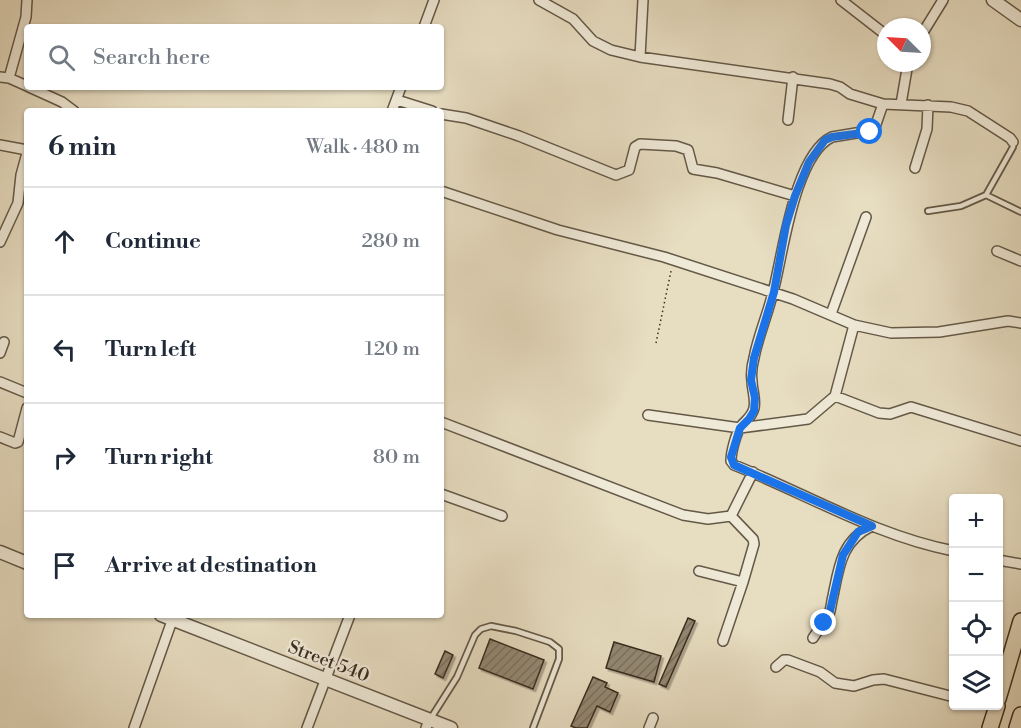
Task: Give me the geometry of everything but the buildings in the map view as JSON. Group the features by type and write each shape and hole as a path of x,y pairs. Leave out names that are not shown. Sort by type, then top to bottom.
{"main road":[{"path":"1003,678 1021,621"},
{"path":"990,728 994,710"},
{"path":"1017,728 1021,715"}],"street":[{"path":"24,85 4,78 26,17 27,0"},
{"path":"425,24 434,0"},
{"path":"539,0 573,19 593,41 611,50 640,57 793,77 840,87 850,94 884,104 951,107 968,111 1013,142"},
{"path":"640,57 643,0"},
{"path":"841,0 877,28"},
{"path":"931,19 943,0"},
{"path":"993,0 1021,20"},
{"path":"901,104 906,72"},
{"path":"788,120 793,77"},
{"path":"36,90 70,108"},
{"path":"393,108 400,90"},
{"path":"397,100 422,108"},
{"path":"884,104 874,130 832,137 820,145 809,162 786,225 774,292 754,358 751,380 755,398 754,411 740,428 731,461 734,465 872,526 920,544 949,550"},
{"path":"915,168 927,129 928,105"},
{"path":"444,114 466,118 519,136 616,174 629,170 635,147 640,144 676,146 688,150 693,169 697,171 717,173 795,196"},
{"path":"0,145 24,151"},
{"path":"0,242 18,203 24,164"},
{"path":"444,192 558,230 673,260 774,292 854,325 891,333 939,332 1008,321 1021,323"},
{"path":"831,314 866,217"},
{"path":"998,251 1021,261"},
{"path":"648,415 740,428 808,418 835,396 854,325"},
{"path":"0,353 4,342"},
{"path":"0,382 24,392"},
{"path":"835,396 890,414 911,407 1021,441"},
{"path":"0,437 18,442 24,419"},
{"path":"444,423 683,514 708,519 731,516"},
{"path":"731,516 753,472"},
{"path":"444,495 502,516"},
{"path":"723,641 754,544 753,539 731,516"},
{"path":"813,638 827,619 843,555 858,532 872,526"},
{"path":"0,552 24,561"},
{"path":"1003,561 1021,564"},
{"path":"699,571 743,582"},
{"path":"134,728 168,618"},
{"name":"Street 540","path":"174,618 326,679 428,724 451,728"},
{"path":"307,728 349,618"},
{"path":"776,667 784,660 788,660 820,672 835,683 854,686 884,679 949,696"},
{"path":"649,728 653,718"}],"lane":[{"path":"928,211 961,206 986,195 1013,147 1013,142"},
{"path":"986,195 1021,212"},
{"path":"428,724 457,677 475,634 491,626 550,642 559,649 559,659 534,728"}],"path":[{"path":"656,343 673,260"}],"route":[{"path":"824,623 829,615 843,555 858,532 872,526 734,465 731,457 740,428 754,411 755,398 751,380 754,358 774,292 786,225 809,162 825,140 870,132"}]}
